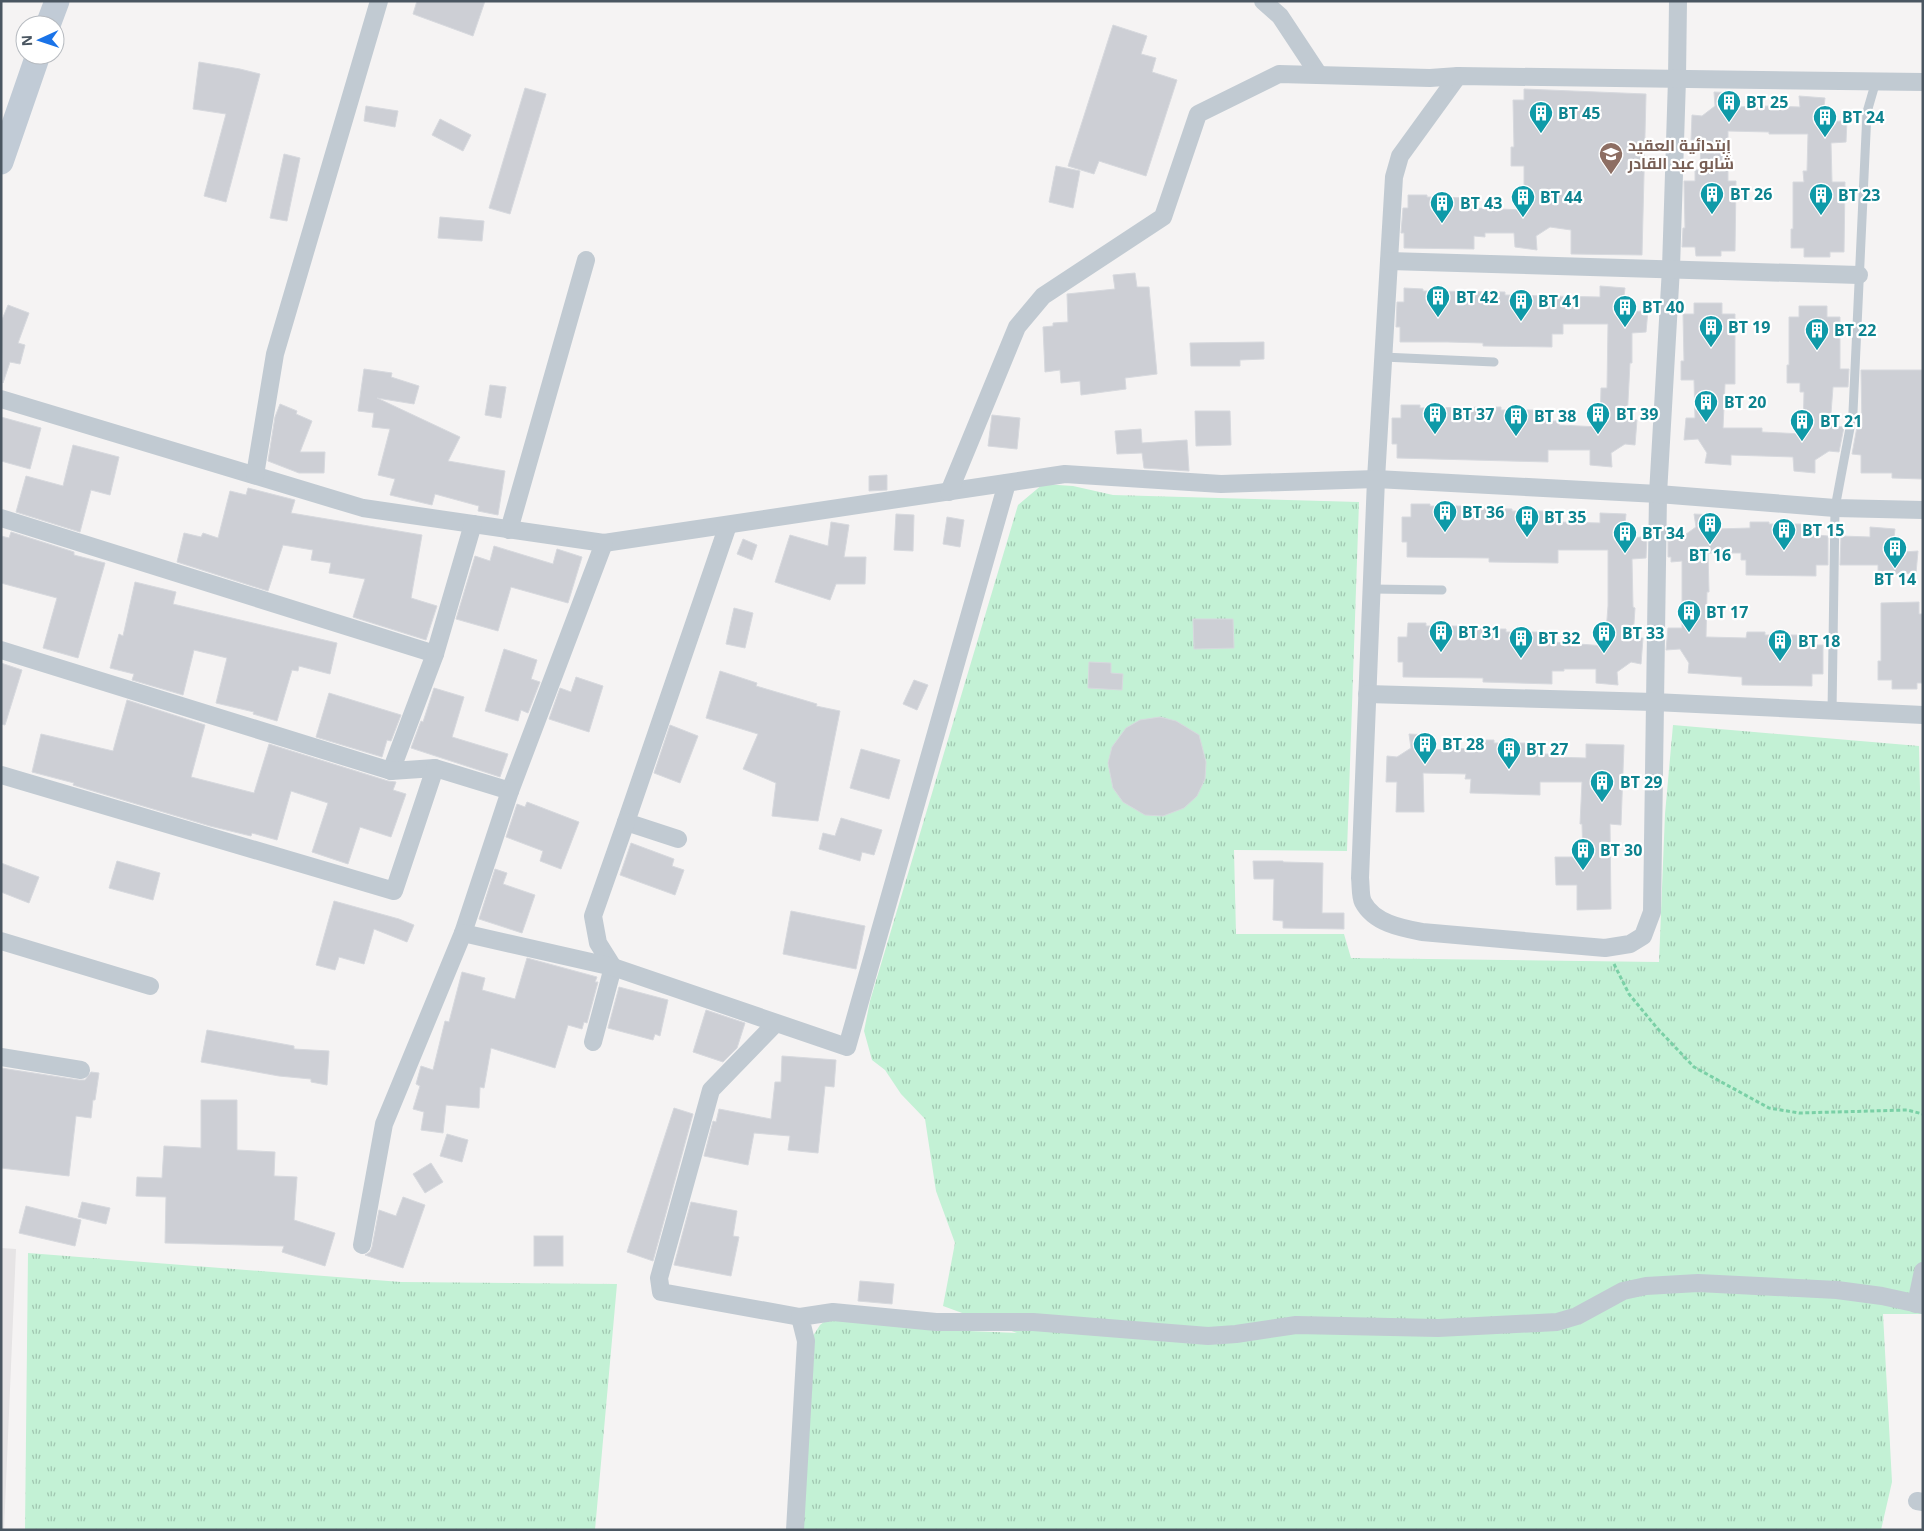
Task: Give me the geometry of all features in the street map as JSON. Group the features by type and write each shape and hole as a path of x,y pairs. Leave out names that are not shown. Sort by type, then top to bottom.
{"main road":[{"path":"52,15 57,1"},
{"path":"1,162 35,65"}],"street":[{"path":"254,475 275,354 379,1"},
{"path":"1263,1 1280,16 1319,75"},
{"path":"1458,76 1400,156 1394,177 1376,479 1360,878 1363,901 1375,917 1397,927 1422,932 1605,948 1630,944 1643,936 1652,912 1658,494 1671,268 1678,1"},
{"path":"949,492 1017,327 1043,296 1163,217 1198,114 1279,74 1430,78 1458,76 1923,82"},
{"path":"509,530 586,260"},
{"path":"1389,260 1859,275"},
{"path":"1,399 363,508 604,543 1065,474 1221,484 1376,479 1658,494 1835,508 1923,510"},
{"path":"462,933 613,968 847,1047 1007,483"},
{"path":"1,518 435,654"},
{"path":"390,771 435,654 473,524"},
{"path":"593,1042 613,968 598,943 593,916 728,525"},
{"path":"362,1245 384,1124 462,933 510,791 604,543"},
{"path":"1,650 390,771 435,768 510,791"},
{"path":"1367,694 1654,702 1923,715"},
{"path":"1,775 394,891 435,768"},
{"path":"626,822 678,839"},
{"path":"1,941 150,986"},
{"path":"775,1024 710,1090 659,1278 662,1292 800,1318 833,1312 936,1322 1033,1322 1208,1336 1296,1325 1438,1328 1558,1322 1578,1316 1623,1292 1646,1286 1689,1284 1837,1290 1882,1296 1919,1304 1923,1271"},
{"path":"1,1057 81,1070"},
{"path":"795,1530 806,1341 800,1318"}],"lane":[{"path":"1832,712 1835,508 1853,412 1867,112 1876,81"},
{"path":"1383,357 1494,362"},
{"path":"1372,589 1442,590"}],"path":[{"path":"1605,948 1629,994 1688,1061 1694,1067 1746,1096 1769,1108 1799,1113 1907,1110 1923,1114"}],"shaded area":[{"path":"1,1248 16,1249 4,1530 1,1530"}],"green space":[{"path":"1043,484 1073,486 1113,495 1359,502 1347,851 1234,850 1236,934 1344,934 1351,958 1659,962 1665,814 1673,725 1919,746 1923,916 1923,1314 1883,1314 1892,1482 1881,1530 796,1530 813,1336 820,1325 830,1317 945,1330 1017,1333 943,1306 955,1243 936,1191 925,1119 901,1094 885,1070 872,1060 864,1031 870,1001 1018,505"},
{"path":"28,1253 401,1282 617,1284 595,1530 25,1530"}],"building":[{"path":"417,1 485,1 473,36 413,14"},
{"path":"1113,25 1147,36 1141,54 1156,58 1152,72 1177,80 1146,176 1099,161 1094,174 1068,166"},
{"path":"199,62 260,74 226,202 204,196 226,114 193,109"},
{"path":"525,88 546,94 510,214 489,208"},
{"path":"1524,89 1646,94 1642,255 1571,254 1571,230 1550,227 1536,236 1537,250 1515,247 1514,233 1485,233 1485,237 1474,236 1474,249 1404,248 1404,233 1401,233 1403,208 1408,208 1408,195 1475,198 1475,208 1524,210 1524,166 1511,166 1511,147 1514,147 1513,100 1524,100"},
{"path":"1714,92 1736,93 1737,107 1800,107 1799,96 1825,98 1824,107 1834,122 1847,120 1846,142 1831,143 1832,182 1845,182 1844,252 1830,252 1830,257 1804,257 1804,248 1791,248 1793,182 1804,182 1803,171 1807,171 1808,134 1769,134 1769,132 1728,131 1728,181 1736,181 1735,251 1721,251 1721,256 1696,256 1695,247 1682,247 1683,228 1685,228 1684,181 1695,181 1695,170 1700,170 1701,140 1691,140 1692,115 1702,116 1715,106"},
{"path":"366,106 398,111 395,127 364,121"},
{"path":"440,119 471,135 463,151 432,135"},
{"path":"284,154 300,158 287,221 270,218"},
{"path":"1056,166 1080,171 1073,208 1049,202"},
{"path":"440,217 484,221 482,241 438,238"},
{"path":"1135,273 1137,287 1149,287 1157,374 1125,378 1126,389 1081,395 1080,381 1061,383 1060,370 1045,372 1043,327 1053,326 1053,323 1068,322 1067,294 1115,289 1113,275"},
{"path":"1600,286 1625,288 1624,297 1634,312 1648,310 1646,332 1632,333 1632,363 1630,363 1627,420 1637,420 1635,445 1625,444 1611,453 1612,467 1590,465 1590,450 1548,450 1548,462 1397,458 1397,444 1392,444 1392,418 1401,418 1401,405 1420,405 1420,408 1501,407 1501,410 1549,410 1549,421 1559,421 1559,425 1600,427 1601,388 1607,388 1608,324 1563,324 1563,334 1552,334 1552,347 1483,346 1483,343 1400,342 1400,327 1396,327 1397,302 1404,302 1404,288 1423,289 1423,291 1505,292 1505,295 1600,297"},
{"path":"1694,303 1722,303 1722,314 1735,314 1735,384 1725,384 1723,428 1762,428 1762,432 1803,434 1804,392 1800,392 1800,383 1787,383 1789,317 1799,317 1799,306 1827,306 1827,317 1840,317 1840,369 1849,369 1848,387 1833,387 1830,426 1844,427 1839,452 1829,451 1815,460 1815,473 1794,471 1793,457 1731,455 1731,465 1705,463 1707,453 1698,439 1684,440 1686,418 1695,418 1694,380 1681,380 1681,361 1684,361 1683,314 1694,314"},
{"path":"8,305 29,313 18,343 25,345 20,364 10,362 3,383 1,322"},
{"path":"1264,342 1264,359 1240,360 1240,366 1191,366 1190,343"},
{"path":"364,369 392,373 391,377 419,386 414,404 377,398 460,437 448,461 505,471 498,515 478,511 479,506 435,494 432,505 390,495 395,479 378,475 390,429 372,427 374,413 358,411"},
{"path":"1861,370 1923,370 1923,479 1892,478 1892,473 1861,473 1861,455 1852,454 1857,427 1862,427"},
{"path":"490,385 506,387 501,418 485,415"},
{"path":"280,404 297,411 296,414 312,421 300,452 325,452 324,473 299,473 268,461 275,417"},
{"path":"1195,411 1230,411 1231,445 1196,446"},
{"path":"992,415 1020,418 1017,449 988,446"},
{"path":"1,417 41,428 30,469 1,461"},
{"path":"1141,429 1142,443 1187,440 1189,471 1144,468 1142,453 1117,454 1115,431"},
{"path":"73,445 119,457 110,495 91,490 80,532 16,512 26,476 63,486"},
{"path":"887,475 887,490 869,491 869,476"},
{"path":"248,488 295,500 291,513 422,535 411,598 437,606 426,640 353,617 365,579 329,573 331,563 311,560 313,550 283,545 268,591 177,562 184,533 201,537 203,533 218,538 230,491 246,495"},
{"path":"1411,504 1477,506 1477,508 1512,509 1512,511 1559,511 1559,522 1600,523 1600,513 1626,514 1625,524 1634,538 1647,536 1646,558 1632,559 1633,607 1635,608 1633,638 1643,638 1641,664 1631,662 1617,672 1618,685 1596,683 1596,669 1552,671 1552,684 1483,682 1483,678 1403,677 1403,662 1398,662 1398,637 1407,637 1408,623 1426,623 1426,626 1474,626 1474,629 1506,629 1506,632 1553,632 1553,642 1605,646 1608,606 1608,550 1558,550 1558,563 1489,562 1489,558 1407,557 1407,542 1402,542 1402,517 1411,517"},
{"path":"896,514 914,515 913,551 894,550"},
{"path":"1694,514 1716,515 1717,529 1750,528 1750,522 1817,524 1817,535 1828,536 1828,565 1816,565 1816,576 1746,575 1746,560 1741,560 1741,553 1708,553 1709,592 1707,592 1706,637 1746,638 1747,632 1765,632 1765,635 1813,635 1813,645 1823,645 1823,674 1812,674 1812,686 1742,685 1742,677 1688,673 1689,663 1680,649 1666,650 1668,628 1682,628 1682,561 1671,562 1671,557 1668,557 1668,535 1682,537 1696,527"},
{"path":"947,517 964,520 960,547 943,544"},
{"path":"831,522 849,525 844,557 866,557 865,584 836,584 830,600 775,582 790,535 828,546"},
{"name":"BT 14","path":"1870,527 1895,529 1894,538 1904,552 1918,551 1916,573 1878,575 1878,565 1840,565 1841,536 1870,537"},
{"path":"11,532 74,552 74,555 105,563 78,658 43,648 57,598 1,583 1,536 9,538"},
{"path":"743,539 757,545 752,560 737,554"},
{"path":"494,546 553,564 557,549 582,557 568,603 511,587 498,631 456,619 475,556 490,561"},
{"path":"135,582 176,592 173,604 337,643 330,674 299,666 298,671 292,670 277,721 253,714 254,712 216,703 227,658 194,650 183,695 132,680 134,674 110,668 119,634 123,636"},
{"path":"1919,602 1919,614 1923,614 1923,683 1917,683 1917,689 1892,689 1892,680 1878,680 1878,661 1881,661 1881,603"},
{"path":"734,608 753,613 745,648 726,644"},
{"path":"1193,619 1233,619 1234,648 1194,649"},
{"path":"504,649 537,660 531,679 540,682 528,713 521,710 518,721 485,711"},
{"path":"1089,662 1111,663 1111,673 1123,674 1122,690 1088,688"},
{"path":"1,663 22,670 5,725 1,724"},
{"path":"720,671 757,683 756,686 817,704 816,706 840,711 818,821 772,816 776,783 743,769 758,734 706,718"},
{"path":"576,677 603,686 589,732 549,719 560,688 571,692"},
{"path":"914,680 928,685 917,710 903,704"},
{"path":"434,688 464,697 452,737 508,754 500,777 411,748 421,721 423,722"},
{"path":"329,693 401,715 391,741 387,740 382,757 316,737"},
{"path":"127,700 205,725 191,777 254,793 269,744 396,782 393,790 406,794 391,837 360,827 348,864 312,852 328,803 291,791 277,840 252,833 251,836 210,826 73,785 74,783 32,772 41,734 113,751"},
{"path":"1160,717 1176,721 1199,735 1206,762 1205,779 1197,796 1184,808 1163,816 1145,815 1123,802 1113,788 1108,763 1112,747 1126,728 1140,720"},
{"path":"670,725 698,736 680,783 654,773"},
{"path":"1409,734 1431,735 1432,750 1475,748 1475,740 1494,740 1494,743 1541,743 1541,754 1552,754 1552,757 1586,758 1586,744 1624,745 1621,825 1610,824 1611,909 1577,910 1577,885 1556,885 1555,857 1583,857 1582,824 1580,824 1582,782 1540,782 1540,795 1470,793 1471,779 1465,779 1466,774 1423,773 1424,812 1396,812 1397,782 1386,782 1387,756 1397,757 1411,748"},
{"path":"861,749 900,760 889,799 850,788"},
{"path":"527,802 579,822 561,869 540,861 543,851 506,837 517,804 525,807"},
{"path":"841,818 882,830 874,855 862,852 860,861 819,849 823,833 835,836"},
{"path":"631,843 674,859 672,866 684,870 675,895 620,875"},
{"path":"117,861 160,873 153,900 109,888"},
{"path":"1253,861 1323,863 1322,913 1344,913 1344,929 1283,928 1283,921 1273,920 1274,879 1254,879"},
{"path":"1,863 39,877 29,903 1,892"},
{"path":"495,869 507,873 503,884 535,895 522,933 479,919"},
{"path":"334,901 414,925 407,942 374,929 364,964 339,957 335,970 316,965"},
{"path":"791,911 865,926 856,969 783,954"},
{"path":"527,958 597,977 595,982 598,982 587,1023 584,1022 582,1029 568,1025 555,1068 491,1048 484,1088 480,1087 479,1108 446,1105 443,1133 421,1130 424,1112 413,1109 420,1086 416,1084 421,1066 433,1070 445,1021 449,1022 462,972 485,978 482,990 515,999"},
{"path":"619,987 668,1000 660,1036 655,1034 653,1040 608,1028"},
{"path":"706,1010 745,1023 737,1048 723,1062 693,1052"},
{"path":"207,1030 294,1046 294,1049 329,1051 327,1085 311,1082 311,1079 279,1076 201,1062"},
{"path":"782,1056 836,1060 834,1087 825,1086 818,1153 788,1150 790,1136 754,1133 748,1165 704,1156 713,1121 716,1122 719,1109 771,1119 775,1082 781,1082"},
{"path":"1,1068 79,1080 85,1080 91,1072 99,1073 91,1118 76,1116 69,1176 1,1168"},
{"path":"201,1100 237,1100 237,1150 275,1152 274,1176 297,1177 294,1220 335,1233 325,1266 282,1252 284,1246 165,1243 166,1197 136,1196 137,1177 162,1178 164,1146 201,1148"},
{"path":"674,1108 693,1114 653,1261 627,1252"},
{"path":"447,1134 468,1140 462,1162 440,1156"},
{"path":"431,1163 443,1182 425,1193 413,1174"},
{"path":"403,1197 425,1205 403,1268 365,1255 370,1252 372,1247 379,1210 396,1216"},
{"path":"82,1202 110,1208 106,1224 78,1217"},
{"path":"691,1202 737,1211 733,1236 739,1237 731,1276 674,1265"},
{"path":"26,1206 81,1220 75,1246 19,1233"},
{"path":"534,1236 563,1236 563,1266 534,1266"},
{"path":"860,1281 894,1284 892,1304 858,1301"}],"place":[{"name":"BT 25","path":"1729,123"},
{"name":"BT 45","path":"1541,134"},
{"name":"BT 24","path":"1825,138"},
{"name":"إبتدائية العقيد شابو عبد القادر","path":"1611,175"},
{"name":"BT 26","path":"1712,215"},
{"name":"BT 23","path":"1821,216"},
{"name":"BT 44","path":"1523,218"},
{"name":"BT 43","path":"1442,224"},
{"name":"BT 42","path":"1438,318"},
{"name":"BT 41","path":"1521,322"},
{"name":"BT 40","path":"1625,328"},
{"name":"BT 19","path":"1711,348"},
{"name":"BT 22","path":"1817,351"},
{"name":"BT 20","path":"1706,423"},
{"name":"BT 37","path":"1435,435"},
{"name":"BT 39","path":"1598,435"},
{"name":"BT 38","path":"1516,437"},
{"name":"BT 21","path":"1802,442"},
{"name":"BT 36","path":"1445,533"},
{"name":"BT 35","path":"1527,538"},
{"name":"BT 16","path":"1710,545"},
{"name":"BT 15","path":"1784,551"},
{"name":"BT 34","path":"1625,554"},
{"name":"BT 14","path":"1895,569"},
{"name":"BT 17","path":"1689,633"},
{"name":"BT 31","path":"1441,653"},
{"name":"BT 33","path":"1604,654"},
{"name":"BT 32","path":"1521,659"},
{"name":"BT 18","path":"1780,662"},
{"name":"BT 28","path":"1425,765"},
{"name":"BT 27","path":"1509,770"},
{"name":"BT 29","path":"1602,803"},
{"name":"BT 30","path":"1583,871"}]}
